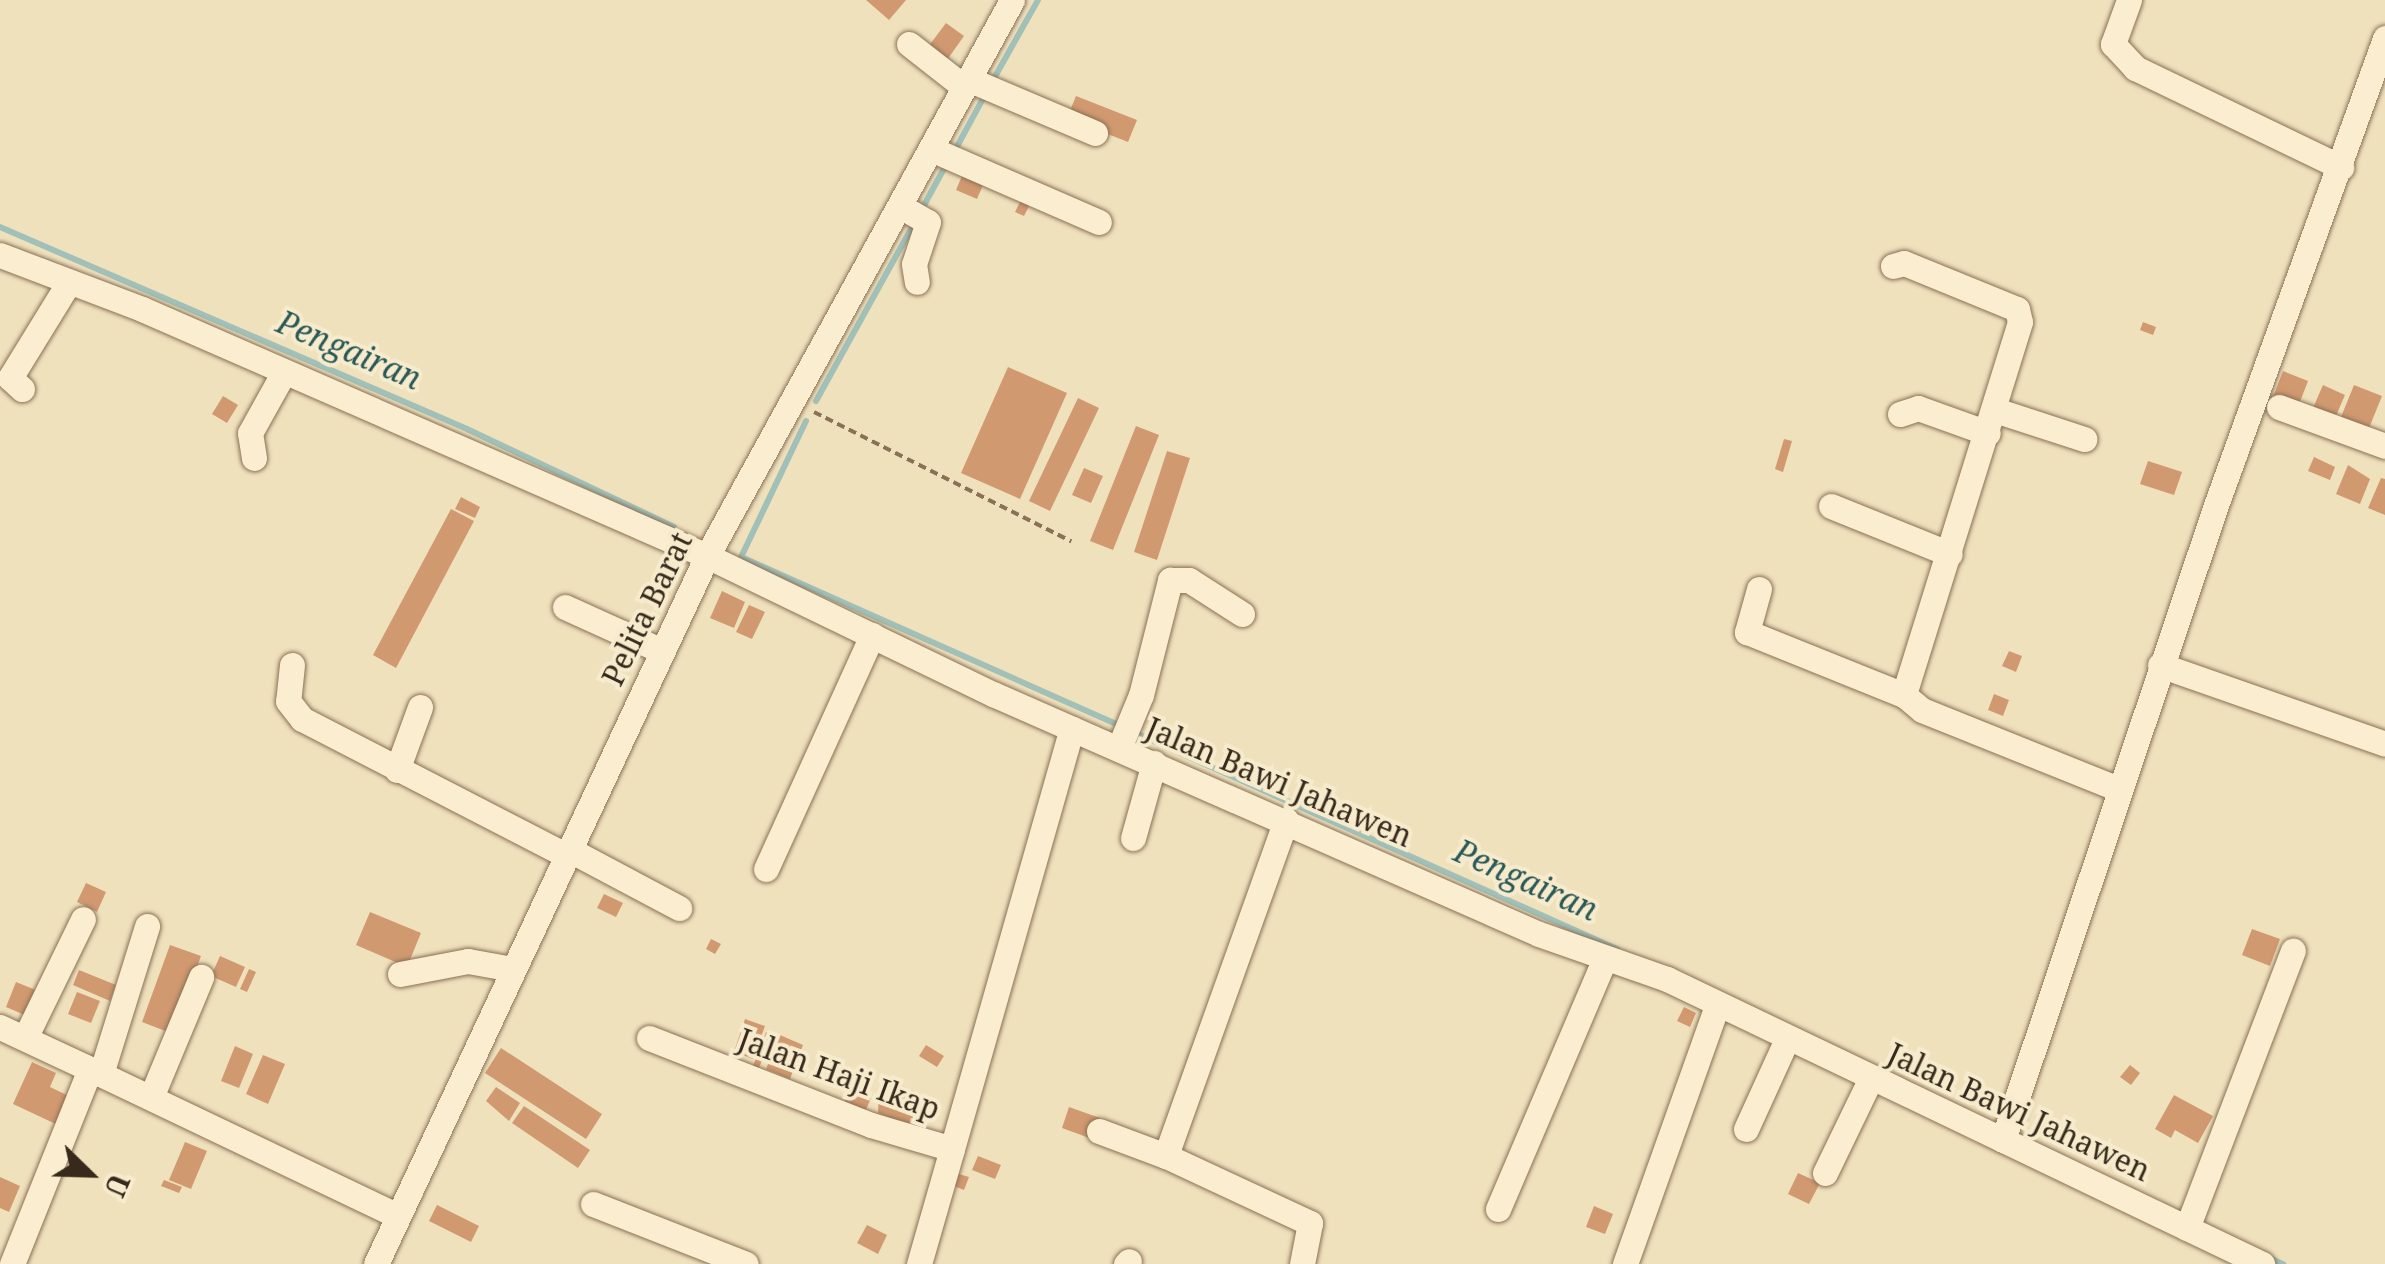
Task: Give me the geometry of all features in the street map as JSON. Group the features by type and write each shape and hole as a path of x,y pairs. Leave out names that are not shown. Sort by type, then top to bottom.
{"street":[{"name":"Pelita Barat","path":"376,1264 708,556 1012,0"},
{"path":"2129,0 2113,38 2128,62 2341,167"},
{"path":"2003,1140 2160,665 2385,38"},
{"path":"909,44 966,83 1095,134"},
{"path":"930,149 1099,222"},
{"path":"900,206 928,222 914,264 917,282"},
{"name":"Jalan Bawi Jahawen","path":"0,255 284,372 708,556 1072,728 1604,961 1667,979 2262,1264"},
{"path":"1893,266 1904,263 2017,309 2020,322 1904,696"},
{"path":"22,390 10,378 69,282"},
{"path":"254,458 250,433 284,372"},
{"path":"2279,407 2385,446"},
{"path":"1900,414 1918,408 2084,439"},
{"path":"1832,506 1950,554"},
{"path":"1119,748 1141,694 1170,580 1189,580 1242,614"},
{"path":"1759,589 1748,632 1904,696 1922,710 2118,789"},
{"path":"565,607 662,651"},
{"path":"766,869 872,636"},
{"path":"292,665 288,701 302,719 397,770 679,908"},
{"path":"2160,665 2385,744"},
{"path":"397,770 420,707"},
{"path":"952,1149 1072,728"},
{"path":"1132,838 1154,762"},
{"path":"1166,1156 1286,820"},
{"path":"25,1038 82,919"},
{"path":"12,1264 96,1072 147,926"},
{"path":"2186,1228 2293,952"},
{"path":"400,974 468,961 512,969"},
{"path":"1498,1209 1604,961"},
{"path":"152,1095 201,978"},
{"path":"1625,1264 1717,1006"},
{"path":"0,1028 152,1095 396,1215"},
{"name":"Jalan Haji Ikap","path":"649,1038 871,1125 952,1149 918,1264"},
{"path":"1746,1129 1787,1038"},
{"path":"1826,1173 1871,1078"},
{"path":"1100,1131 1166,1156 1310,1223 1302,1264"},
{"path":"593,1204 746,1264"}],"path":[{"path":"792,402 1071,541"}],"building":[{"path":"866,0 906,0 889,20"},
{"path":"946,23 964,36 947,60 928,47"},
{"path":"1076,96 1137,120 1128,142 1067,118"},
{"path":"965,169 986,178 977,199 956,190"},
{"path":"1025,192 1034,196 1024,216 1015,212"},
{"path":"2143,322 2156,327 2153,335 2140,330"},
{"path":"1008,367 1067,393 1020,499 961,473"},
{"path":"2283,371 2308,381 2298,407 2273,397"},
{"path":"2323,385 2345,395 2335,418 2313,408"},
{"path":"2354,385 2382,396 2367,433 2339,422"},
{"path":"223,396 238,405 227,423 212,414"},
{"path":"1078,398 1099,408 1050,511 1029,501"},
{"path":"1136,426 1159,435 1113,550 1090,541"},
{"path":"1784,439 1792,441 1783,472 1775,469"},
{"path":"1167,451 1190,458 1157,560 1134,552"},
{"path":"2314,457 2335,467 2330,480 2308,471"},
{"path":"2148,461 2182,472 2174,495 2140,484"},
{"path":"2348,465 2370,479 2360,504 2336,494"},
{"path":"1084,468 1103,476 1091,503 1072,495"},
{"path":"2381,478 2385,479 2385,515 2368,508"},
{"path":"461,497 480,507 475,518 455,509"},
{"path":"451,509 474,521 396,668 373,655"},
{"path":"722,591 745,602 734,628 710,618"},
{"path":"749,605 765,612 752,639 736,632"},
{"path":"2009,651 2022,656 2016,672 2002,666"},
{"path":"1994,694 2009,700 2003,716 1988,710"},
{"path":"86,883 106,892 97,912 77,902"},
{"path":"604,894 623,903 616,917 597,908"},
{"path":"370,912 421,933 407,967 356,945"},
{"path":"2252,929 2280,939 2270,966 2242,955"},
{"path":"711,939 721,944 715,954 706,949"},
{"path":"170,945 201,956 173,1034 142,1022"},
{"path":"220,956 245,967 236,987 211,976"},
{"path":"249,969 256,972 247,992 240,989"},
{"path":"79,970 116,985 110,1001 73,985"},
{"path":"16,982 38,991 27,1016 6,1007"},
{"path":"77,992 100,1001 91,1023 68,1014"},
{"path":"1684,1007 1696,1013 1690,1027 1677,1021"},
{"path":"745,1019 765,1026 753,1059 734,1052"},
{"path":"766,1032 772,1034 759,1068 753,1066"},
{"path":"780,1035 803,1045 790,1079 766,1069"},
{"path":"926,1045 944,1056 937,1067 919,1056"},
{"path":"235,1046 253,1054 239,1088 221,1081"},
{"path":"501,1048 602,1114 586,1139 485,1073"},
{"path":"263,1055 285,1064 268,1104 246,1094"},
{"path":"32,1062 56,1073 50,1087 73,1098 60,1126 13,1104"},
{"path":"2130,1065 2140,1073 2131,1085 2120,1077"},
{"path":"902,1086 935,1100 926,1124 911,1118 908,1125 878,1113 879,1091 896,1102"},
{"path":"496,1087 520,1103 509,1121 486,1101"},
{"path":"850,1089 871,1098 862,1119 841,1110"},
{"path":"2174,1095 2213,1116 2198,1143 2175,1130 2171,1138 2155,1129"},
{"path":"524,1106 590,1150 578,1168 512,1123"},
{"path":"1069,1107 1100,1118 1092,1139 1062,1128"},
{"path":"185,1142 207,1151 191,1189 169,1180"},
{"path":"978,1156 1001,1165 995,1179 972,1170"},
{"path":"952,1172 969,1177 964,1190 949,1184"},
{"path":"1798,1173 1820,1183 1809,1204 1788,1194"},
{"path":"0,1177 20,1186 9,1212 0,1208"},
{"path":"164,1180 182,1187 179,1193 161,1186"},
{"path":"437,1205 479,1226 471,1242 429,1221"},
{"path":"1594,1206 1613,1214 1605,1234 1586,1227"},
{"path":"867,1225 887,1235 878,1254 857,1243"}],"waterway":[{"path":"992,82 1038,0"},
{"path":"954,152 986,93"},
{"path":"922,209 947,163"},
{"path":"816,401 916,220"},
{"name":"Pengairan","path":"0,227 467,429 674,527"},
{"name":"Pengairan","path":"806,421 741,557 1120,726"},
{"name":"Pengairan","path":"1131,731 1617,949"},
{"name":"Pengairan","path":"2265,1256 2283,1264"}]}
